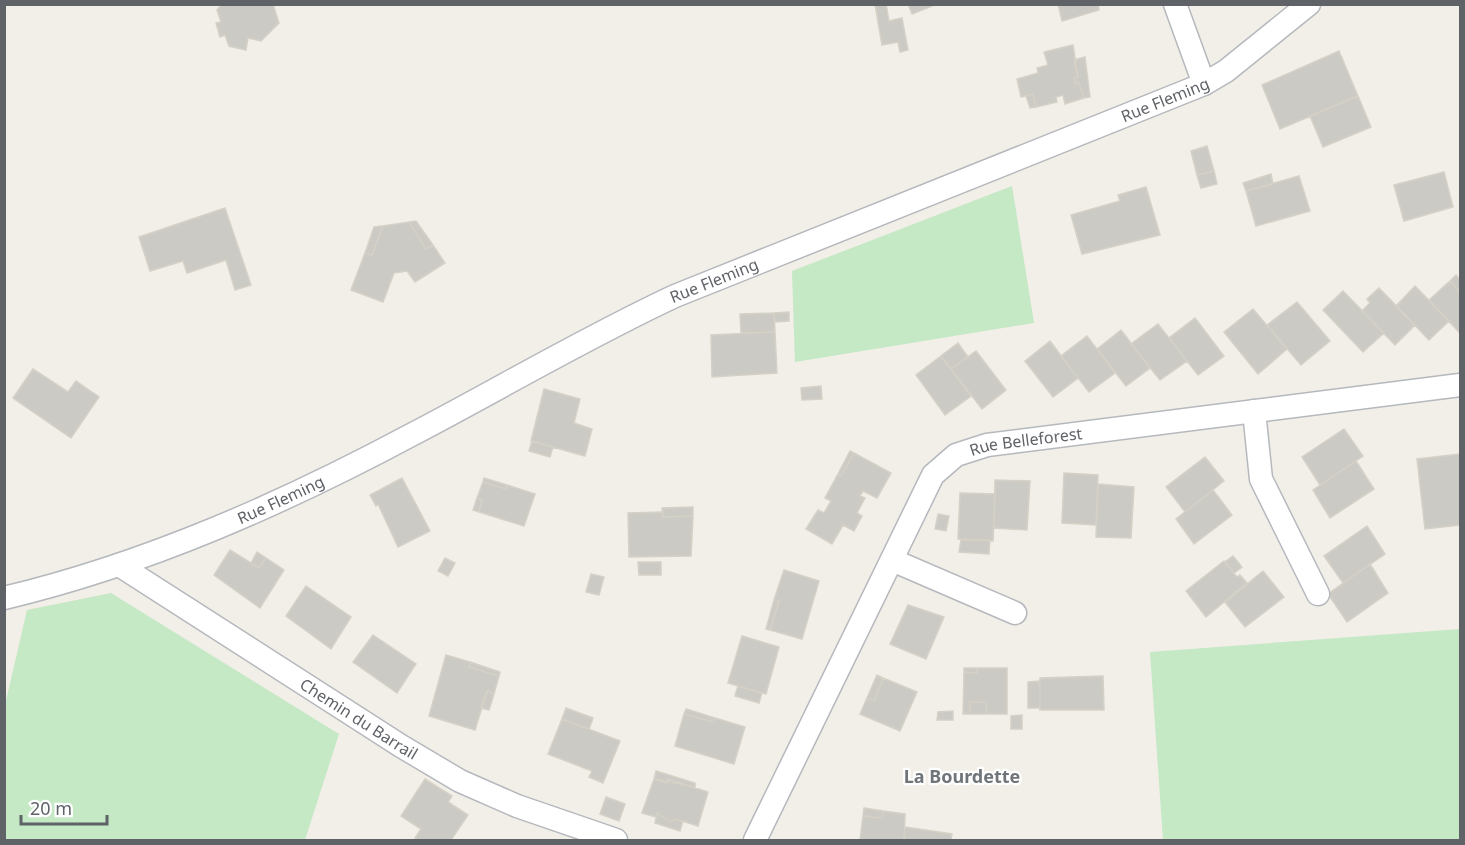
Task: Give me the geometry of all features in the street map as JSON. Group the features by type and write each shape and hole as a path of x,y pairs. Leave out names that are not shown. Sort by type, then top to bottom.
{"street":[{"path":"1175,4 1204,84"},
{"name":"Rue Fleming","path":"4,598 119,565 271,505 412,435 601,331 675,296 1204,84 1226,71 1309,4"},
{"name":"Rue Belleforest","path":"755,840 933,476 956,455 987,445 1461,385"},
{"path":"1254,411 1261,479 1318,594"},
{"path":"892,560 1016,613"},
{"name":"Chemin du Barrail","path":"119,565 401,746 460,781 517,806 616,840"}],"green space":[{"path":"1012,186 1034,323 795,362 792,271"},
{"path":"111,593 339,734 305,840 5,840 5,705 27,610"},
{"path":"1460,629 1460,840 1163,840 1150,652"}],"building":[{"path":"222,4 273,4 279,23 261,41 248,38 246,50 229,46 225,35 220,37 216,23 221,22 217,10"},
{"path":"875,4 886,4 889,21 902,18 908,50 900,52 898,42 882,45"},
{"path":"908,4 937,4 912,14"},
{"path":"1058,4 1098,4 1099,10 1062,21"},
{"path":"1073,45 1078,77 1074,78 1076,84 1079,83 1084,98 1065,104 1063,95 1056,97 1057,102 1036,107 1033,94 1021,97 1017,79 1038,73 1037,68 1048,65 1044,52"},
{"path":"1339,51 1358,96 1280,129 1262,85"},
{"path":"1085,57 1090,97 1084,98 1079,83 1076,84 1074,78 1078,77 1074,60"},
{"path":"1033,94 1036,107 1030,108 1026,96"},
{"path":"1358,96 1371,127 1323,147 1310,116"},
{"path":"1207,146 1214,171 1197,175 1191,151"},
{"path":"1214,171 1217,184 1201,188 1197,175"},
{"path":"1444,172 1453,207 1404,221 1394,185"},
{"path":"1271,174 1273,184 1246,191 1243,183"},
{"path":"1299,176 1310,211 1256,226 1246,191"},
{"path":"1146,187 1160,235 1082,254 1071,215 1120,201 1118,195"},
{"path":"225,208 251,285 235,290 226,260 187,273 183,261 150,271 139,237"},
{"path":"416,221 433,245 426,249 409,222"},
{"path":"409,222 426,249 433,245 445,263 415,282 407,271 394,273 383,302 351,290 365,253 372,255 383,226"},
{"path":"383,226 372,255 365,253 374,227"},
{"path":"1456,275 1460,280 1460,292 1450,281"},
{"path":"1450,281 1460,292 1460,333 1429,300"},
{"path":"1415,286 1449,321 1429,340 1396,306"},
{"path":"1379,288 1415,325 1395,345 1362,311 1370,303 1367,299"},
{"path":"1343,291 1384,333 1363,352 1323,310"},
{"path":"1297,302 1330,341 1301,365 1267,325"},
{"path":"1253,309 1287,349 1258,374 1224,332"},
{"path":"789,312 789,321 775,322 774,313"},
{"path":"774,313 775,332 741,333 740,314"},
{"path":"1195,318 1224,356 1198,375 1169,338"},
{"path":"1158,324 1187,361 1160,380 1131,344"},
{"path":"1121,330 1150,368 1126,386 1097,349"},
{"path":"775,332 777,373 712,377 711,335"},
{"path":"1087,336 1115,373 1089,392 1061,356"},
{"path":"1050,341 1078,378 1053,397 1025,361"},
{"path":"958,343 968,357 951,369 941,356"},
{"path":"976,351 1006,390 982,409 951,369"},
{"path":"941,356 971,396 945,415 916,375"},
{"path":"33,369 68,392 76,381 99,397 71,438 13,398"},
{"path":"821,386 822,399 802,400 801,388"},
{"path":"544,389 580,399 574,423 592,429 585,456 531,441"},
{"path":"1344,429 1363,456 1320,485 1302,457"},
{"path":"532,441 553,447 550,457 529,451"},
{"path":"850,451 854,453 841,476 838,474"},
{"path":"854,453 891,473 877,498 863,491 860,496 865,498 857,513 862,516 854,531 843,525 832,544 806,529 818,510 824,513 831,501 825,498 838,474 841,476"},
{"path":"1460,454 1460,525 1425,529 1417,459"},
{"path":"1205,457 1224,481 1185,512 1166,487"},
{"path":"1356,461 1374,489 1330,518 1313,490"},
{"path":"1064,473 1098,475 1096,525 1062,523"},
{"path":"402,478 430,531 398,547 378,504 376,506 370,495"},
{"path":"484,478 507,485 506,489 483,482"},
{"path":"995,480 1030,481 1027,530 994,528"},
{"path":"483,482 506,489 507,485 535,494 524,526 479,512 482,500 477,498"},
{"path":"1098,484 1134,487 1131,538 1096,537"},
{"path":"1213,490 1232,515 1194,544 1176,519"},
{"path":"960,493 995,494 993,541 958,539"},
{"path":"477,498 482,500 479,512 473,510"},
{"path":"693,507 693,516 663,517 662,508"},
{"path":"663,512 663,517 693,516 691,556 629,557 628,513"},
{"path":"938,514 949,516 946,531 935,529"},
{"path":"1367,526 1385,554 1343,583 1324,556"},
{"path":"961,540 990,540 989,554 959,552"},
{"path":"230,550 259,568 266,558 284,570 260,608 214,575"},
{"path":"257,552 266,558 259,568 251,563"},
{"path":"1233,556 1242,567 1234,573 1225,562"},
{"path":"445,558 455,563 448,576 438,571"},
{"path":"1224,561 1237,577 1240,575 1247,583 1206,617 1186,591"},
{"path":"638,562 661,562 661,575 639,575"},
{"path":"1370,564 1388,593 1347,622 1328,594"},
{"path":"784,570 819,581 802,639 770,630 779,601 774,600"},
{"path":"1263,571 1284,597 1245,627 1225,602"},
{"path":"591,574 604,577 599,595 586,592"},
{"path":"306,586 351,617 331,649 286,616"},
{"path":"774,600 779,601 770,630 766,629"},
{"path":"908,605 944,617 926,659 890,644"},
{"path":"373,635 416,664 397,693 353,662"},
{"path":"742,636 779,647 766,694 728,683"},
{"path":"446,655 470,662 469,667 499,676 494,694 487,691 475,730 429,716"},
{"path":"470,662 500,672 499,676 469,667"},
{"path":"964,668 977,668 977,673 964,672"},
{"path":"977,668 1007,668 1007,714 986,714 987,702 970,702 970,714 963,714 964,672 977,673"},
{"path":"877,675 883,678 874,701 867,698"},
{"path":"1103,676 1104,710 1040,710 1040,678"},
{"path":"883,678 917,692 900,731 860,714 867,698 874,701"},
{"path":"1040,681 1040,708 1028,708 1028,682"},
{"path":"738,686 762,693 759,703 735,696"},
{"path":"487,691 494,694 489,710 481,708"},
{"path":"970,702 987,702 986,714 970,714"},
{"path":"566,708 593,718 589,729 562,719"},
{"path":"686,709 715,718 714,722 684,714"},
{"path":"953,711 953,720 937,720 938,712"},
{"path":"684,714 714,722 715,718 745,727 734,764 675,746"},
{"path":"1022,715 1022,729 1011,729 1011,716"},
{"path":"562,719 620,741 603,783 589,777 592,771 548,754"},
{"path":"656,771 695,783 695,787 654,779"},
{"path":"425,779 452,796 448,802 468,815 451,840 418,840 415,838 421,829 401,816"},
{"path":"654,779 667,783 668,779 708,792 698,826 676,819 670,822 657,813 656,817 642,813"},
{"path":"606,797 625,804 619,821 600,814"},
{"path":"864,808 883,811 882,818 863,816"},
{"path":"883,811 905,814 904,840 860,840 863,816 882,818"},
{"path":"657,813 670,822 676,819 683,821 680,831 655,823"},
{"path":"905,827 952,834 951,840 904,840"}],"district":[{"name":"La Bourdette","path":"962,776"}]}
